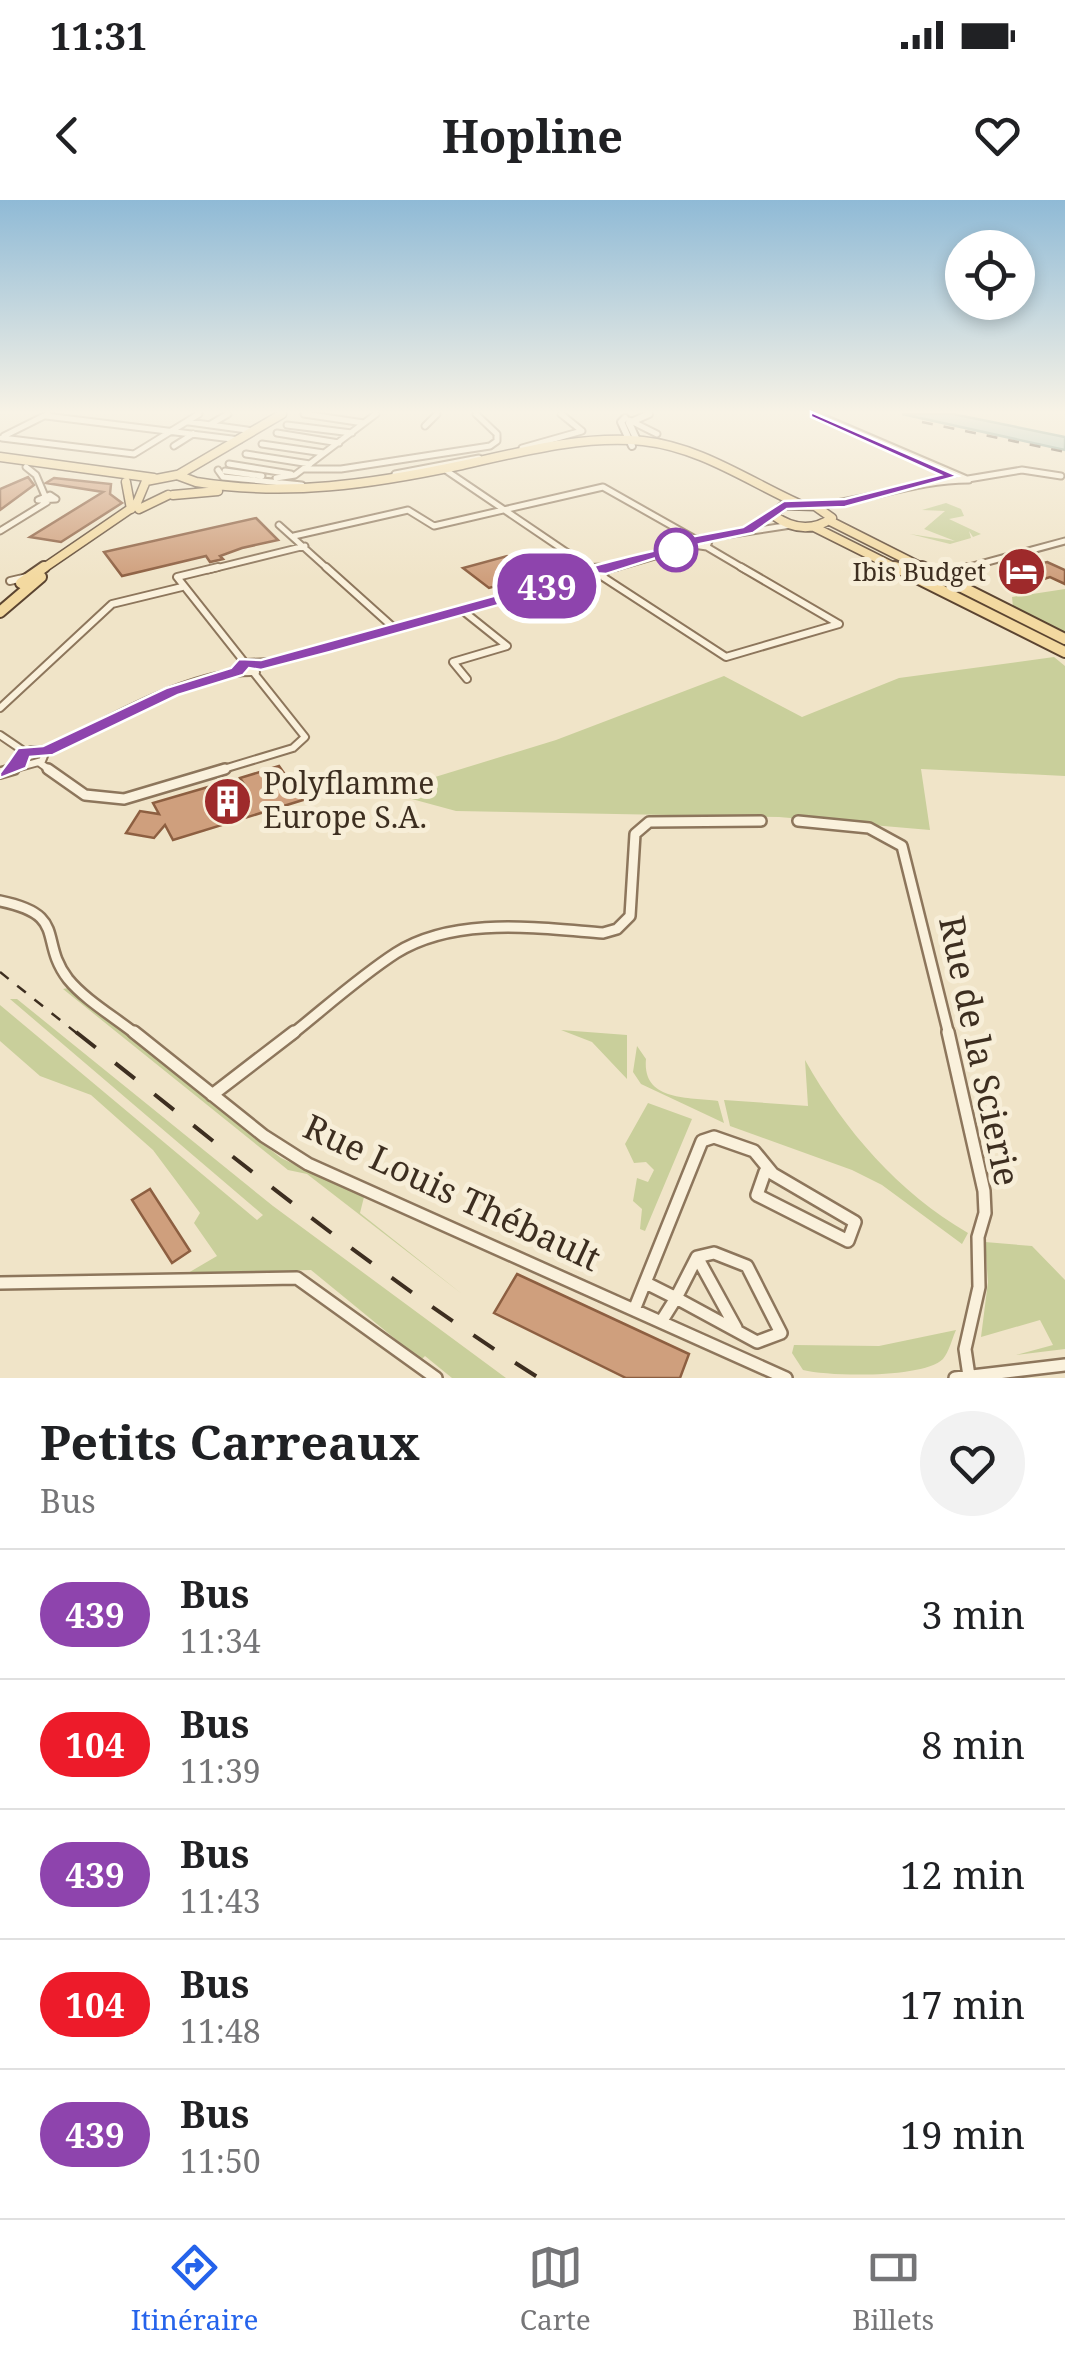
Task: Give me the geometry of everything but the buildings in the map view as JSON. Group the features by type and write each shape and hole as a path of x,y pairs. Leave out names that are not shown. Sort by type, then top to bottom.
{"main road":[{"path":"39,469 126,482 167,496 344,490 458,469"},
{"path":"77,469 154,478 188,469"},
{"path":"0,600 132,510 191,489 193,480 208,469"},
{"path":"177,475 282,490 332,488 432,469"},
{"path":"716,469 784,505 815,506 1065,652"},
{"path":"728,469 799,504"},
{"path":"132,510 142,489 154,478"},
{"path":"126,482 132,510"},
{"path":"0,612 19,585 132,510 204,492"},
{"path":"784,505 773,515 791,526 814,527 1065,639"},
{"path":"814,527 830,518"}],"street":[{"path":"0,532 46,499 28,469"},
{"path":"259,469 295,475"},
{"path":"304,469 280,479 221,470 223,477 329,484 413,469"},
{"path":"931,469 962,484 968,479 1022,470 1062,476"},
{"path":"447,471 589,571"},
{"path":"815,506 845,503 926,480 950,478"},
{"path":"294,536 408,510 434,526 603,486 839,624 726,658 604,573"},
{"path":"830,518 845,503"},
{"path":"708,544 748,530 773,515"},
{"path":"279,524 394,629"},
{"path":"748,530 791,526"},
{"path":"936,580 1065,541"},
{"path":"305,546 177,577 244,663 261,665 589,571 604,573 694,542"},
{"path":"0,578 19,585"},
{"path":"0,708 107,607 182,586"},
{"path":"462,610 507,646 452,662 466,679"},
{"path":"237,671 244,663"},
{"path":"254,674 261,665"},
{"path":"0,735 25,752 46,751 172,691 237,671 254,674 305,737 294,748 124,799 86,795 40,763"},
{"path":"0,772 19,764 40,763 48,757 46,751"},
{"path":"19,764 18,758 25,752"},
{"path":"212,1095 398,952 428,937 479,926 603,933 617,929 630,916 635,834 649,822 760,821"},
{"name":"Rue de la Scierie","path":"798,821 869,828 902,846 912,873 984,1191 986,1214 978,1237 979,1287 962,1377"},
{"name":"Rue Louis Thébault","path":"0,902 40,915 56,936 68,978 212,1095 308,1164 786,1378"},
{"path":"634,1310 702,1141 714,1137 754,1151 765,1172 835,1203 855,1222 848,1241 757,1194 765,1172"},
{"path":"646,1282 676,1298 738,1332 758,1342 781,1333 747,1266 714,1253 697,1257 676,1298 661,1322"},
{"path":"697,1257 738,1332"},
{"path":"0,1284 297,1278 436,1378"},
{"path":"962,1377 1065,1365"}],"green space":[{"path":"946,503 961,509 964,516 949,519 981,534 973,537 969,531 971,538 950,544 910,534 955,541 924,529 945,511 922,510"},
{"path":"1065,589 1065,634 1013,607 1012,597"},
{"path":"1054,657 1065,666 1065,776 921,769 930,830 779,817 456,811 386,792 556,740 724,676 802,717 899,678"},
{"path":"68,988 281,1158 364,1197 360,1213 462,1294 307,1174 288,1170 63,989"},
{"path":"10,999 17,999 273,1206 506,1378 452,1378 425,1356 421,1360 311,1270 188,1273 217,1256 194,1223 200,1213 153,1150 91,1095 40,1076 0,1041 0,1005 257,1220 263,1215"},
{"path":"561,1030 627,1035 627,1079 592,1042"},
{"path":"637,1046 646,1059 651,1083 669,1094 718,1101 724,1123 641,1084 633,1072"},
{"path":"805,1060 875,1158 919,1199 968,1233 962,1244 882,1185 852,1170 730,1126 724,1100 808,1106"},
{"path":"648,1103 692,1119 645,1231 640,1229 642,1209 633,1201 637,1178 648,1182 654,1170 646,1162 634,1163 625,1144"},
{"path":"985,1242 1032,1246 1065,1280 1065,1349 1016,1355 1053,1345 1040,1320 981,1337 988,1282"},
{"path":"956,1330 943,1359 898,1373 855,1375 803,1370 792,1353 794,1345 879,1346"}],"railway":[{"path":"0,972 79,1035"},
{"path":"76,1032 361,1255 539,1378"}],"bus line":[{"name":"439","path":"0,773 19,764 18,758 25,752 46,751 172,691 237,671 244,663 261,665 578,578 588,575 586,571 590,568 606,570 693,545 695,540 709,541 748,530 784,505 826,506 926,480 948,480 952,476 946,469"}],"place":[{"name":"Ibis Budget","path":"1021,572"},
{"name":"Polyflamme Europe S.A.","path":"228,801"}]}
